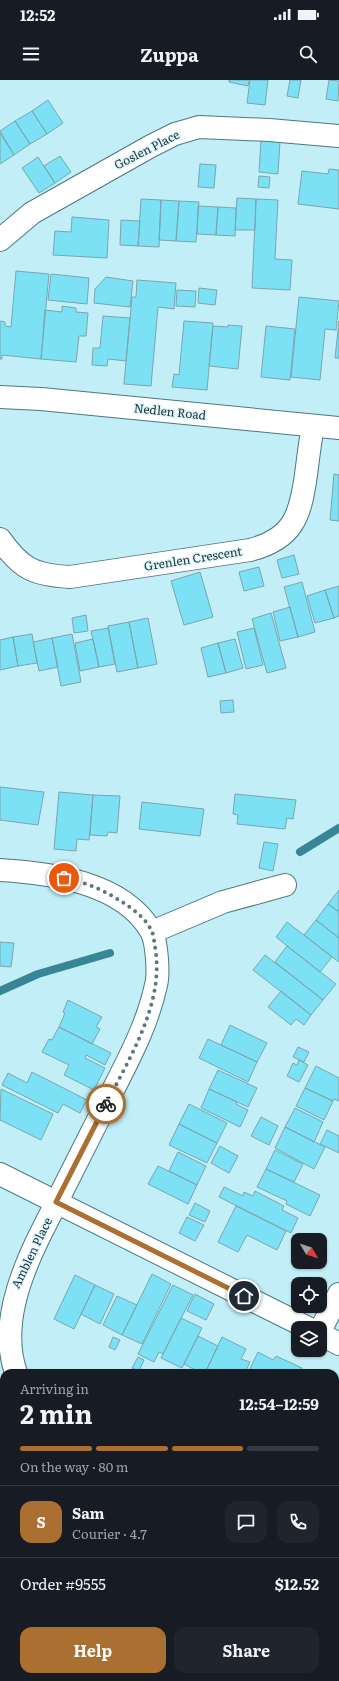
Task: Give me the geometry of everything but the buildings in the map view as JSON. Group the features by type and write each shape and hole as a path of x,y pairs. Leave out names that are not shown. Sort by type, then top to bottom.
{"street":[{"name":"Goslen Place","path":"0,240 32,213 175,134 199,127 269,130 339,136"},
{"name":"Nedlen Road","path":"0,397 49,400 339,428"},
{"name":"Grenlen Crescent","path":"0,539 10,554 29,570 49,576 70,577 250,550 266,546 278,539 292,525 302,505 313,426"},
{"path":"0,870 21,871 78,880 108,892 136,912 152,932 224,902 284,885"},
{"name":"Amblen Place","path":"14,1369 5,1345 5,1326 10,1300 56,1202 130,1057 147,1016 157,983 156,955 152,932"},
{"path":"0,1174 294,1321"},
{"path":"326,1321 339,1294"},
{"path":"327,1336 339,1344"}],"waterway":[{"path":"300,852 339,828"},
{"path":"0,991 38,974 110,953"}],"way so far":[{"path":"64,878 78,880 108,892 136,912 152,932 156,955 157,983 147,1016 130,1057 106,1104"}],"route":[{"path":"106,1104 56,1202 244,1296"}]}
